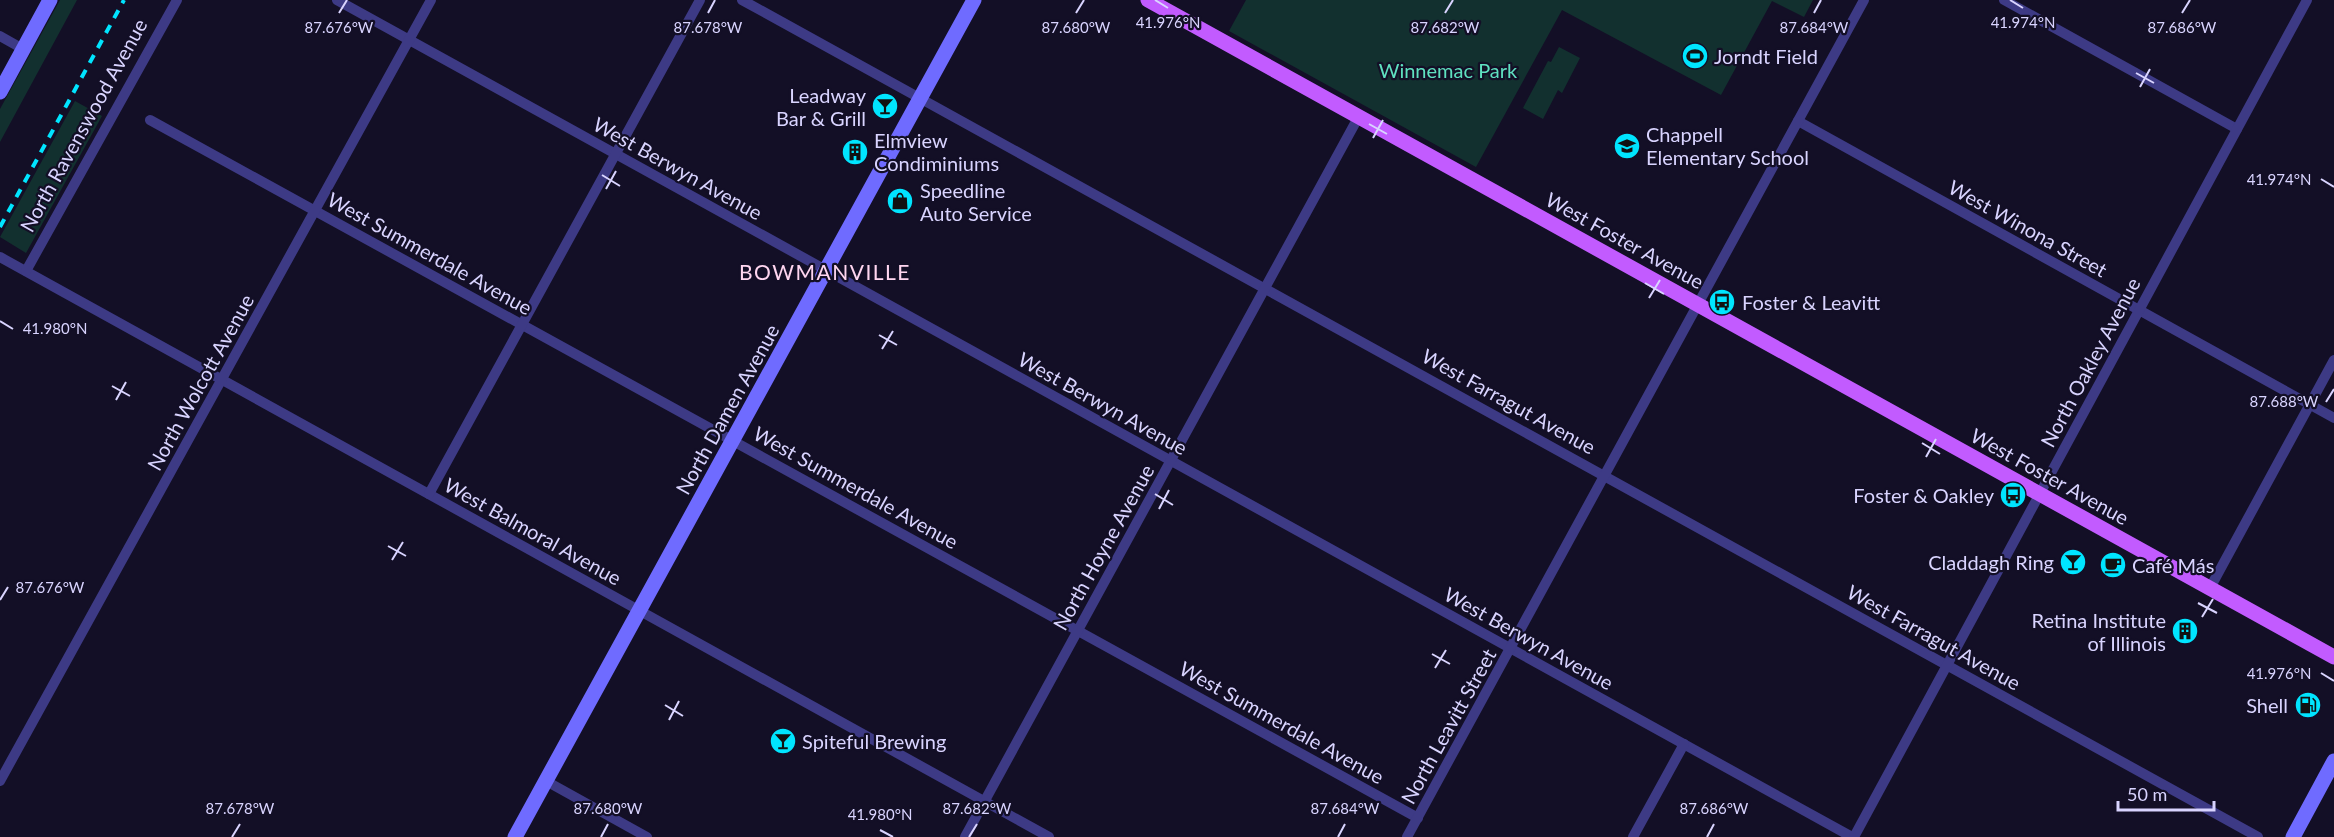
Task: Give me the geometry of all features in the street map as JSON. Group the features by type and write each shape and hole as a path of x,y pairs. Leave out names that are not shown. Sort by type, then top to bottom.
{"main road":[{"name":"West Foster Avenue","path":"1148,0 2334,657"}],"street":[{"path":"0,92 50,0"},
{"name":"North Ravenswood Avenue","path":"26,271 177,0"},
{"name":"West Berwyn Avenue","path":"337,0 1853,837"},
{"name":"North Wolcott Avenue","path":"0,782 431,0"},
{"path":"429,494 700,0"},
{"name":"West Farragut Avenue","path":"742,0 2258,837"},
{"name":"North Damen Avenue","path":"515,837 974,0"},
{"name":"North Leavitt Street","path":"1407,837 1864,0"},
{"path":"2004,0 2237,129"},
{"name":"North Oakley Avenue","path":"1853,837 2307,0"},
{"path":"0,36 23,49"},
{"name":"North Hoyne Avenue","path":"965,837 1359,116"},
{"name":"West Summerdale Avenue","path":"150,120 1418,818"},
{"name":"West Winona Street","path":"1798,121 2334,418"},
{"name":"West Balmoral Avenue","path":"0,257 1049,837"},
{"path":"2210,588 2334,360"},
{"path":"1633,837 1684,744"},
{"path":"2293,837 2334,761"},
{"path":"546,781 647,837"}],"green space":[{"path":"60,0 77,0 0,142 0,109"},
{"name":"Winnemac Park","path":"1246,0 1813,0 1804,17 1772,1 1721,95 1562,10 1476,167 1229,31"},
{"path":"1559,47 1580,58 1562,93 1558,90 1543,119 1523,108 1548,61 1551,62"},
{"path":"75,101 102,116 26,253 0,237"}],"railway":[{"path":"0,227 124,0"}],"place":[{"name":"Jorndt Field","path":"1695,56"},
{"name":"Leadway Bar & Grill","path":"885,106"},
{"name":"Chappell Elementary School","path":"1627,146"},
{"name":"Elmview Condiminiums","path":"855,152"},
{"name":"Speedline Auto Service","path":"900,201"},
{"name":"Foster & Leavitt","path":"1722,302"},
{"name":"Foster & Oakley","path":"2013,495"},
{"name":"Claddagh Ring","path":"2073,562"},
{"name":"Café Más","path":"2113,565"},
{"name":"Retina Institute of Illinois","path":"2185,631"},
{"name":"Shell","path":"2308,705"},
{"name":"Spiteful Brewing","path":"783,741"}],"district":[{"name":"BOWMANVILLE","path":"825,271"}]}
